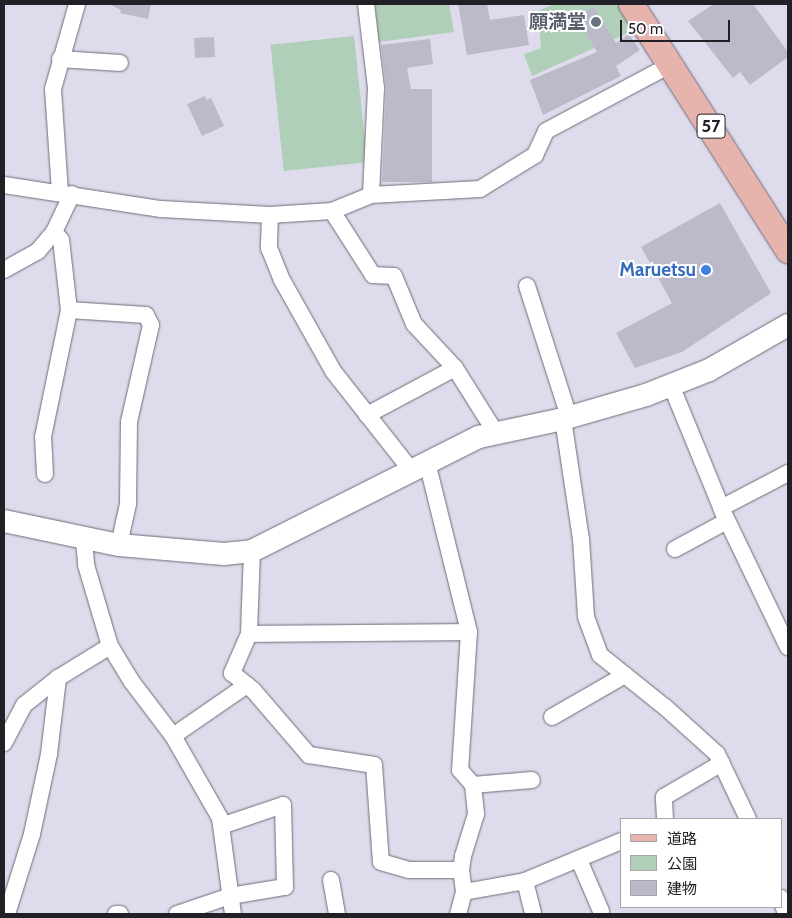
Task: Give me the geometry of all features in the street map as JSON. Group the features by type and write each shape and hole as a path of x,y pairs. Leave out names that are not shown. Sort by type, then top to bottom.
{"main road":[{"name":"57","path":"631,4 788,250"}],"street":[{"path":"4,270 38,251 54,232 66,193 53,89 77,4"},
{"path":"366,4 376,88 371,195"},
{"path":"60,59 120,63"},
{"path":"4,185 161,208 270,215 332,210 371,195 480,189 535,156 546,131 670,65"},
{"path":"332,210 373,276 394,276 414,324 455,368 496,433"},
{"path":"270,215 269,248 282,280 334,371 367,415 419,466 469,632 460,770 473,784 476,814 460,870 464,892 458,914"},
{"path":"45,474 43,437 69,310 61,240 54,232"},
{"path":"527,286 566,418 581,539 586,617 600,655 672,713 722,763 748,818"},
{"path":"69,310 146,315 151,325 129,422 128,504 119,545"},
{"path":"4,521 84,540 119,545 224,554 252,550 479,437 566,418 672,385 709,370 788,325"},
{"path":"367,415 455,368"},
{"path":"672,385 724,514 788,647"},
{"path":"675,549 724,514 788,473"},
{"path":"84,540 86,565 110,646 132,682 173,736 220,818 233,914"},
{"path":"252,550 249,634 232,673 247,685 309,755 374,765 381,862 409,870 460,870"},
{"path":"249,634 469,632"},
{"path":"4,743 24,705 58,678 110,646"},
{"path":"552,717 625,675"},
{"path":"7,914 32,834 49,754 58,678"},
{"path":"173,736 247,685"},
{"path":"665,818 664,797 722,763"},
{"path":"473,784 532,780"},
{"path":"177,914 230,896 285,887 282,804 221,826"},
{"path":"464,892 525,881 620,841"},
{"path":"578,860 601,910"},
{"path":"331,880 337,914"},
{"path":"525,881 533,914"},
{"path":"782,901 786,914"}],"green space":[{"path":"375,4 449,4 454,32 379,42"},
{"path":"554,4 624,4 639,28 532,76 524,54 541,48 538,11"},
{"path":"354,36 367,162 284,171 270,45"}],"building":[{"path":"109,4 151,4 148,19 120,13 121,10"},
{"path":"458,4 487,4 490,20 524,15 529,45 467,55"},
{"path":"714,4 753,4 788,52 788,57 750,85 740,72 733,78 688,21"},
{"path":"594,7 616,43 629,34 640,50 616,66 621,76 543,115 530,80 597,52 576,17"},
{"path":"214,37 215,57 195,58 194,38"},
{"path":"430,39 433,64 407,68 411,89 432,89 432,182 382,182 386,88 381,45"},
{"path":"205,96 206,100 211,98 224,126 202,136 187,104"},
{"name":"Maruetsu","path":"720,203 771,293 682,352 635,368 616,333 672,303 641,247"}],"place":[{"name":"願満堂","path":"596,22"},
{"name":"Maruetsu","path":"706,270"}]}
